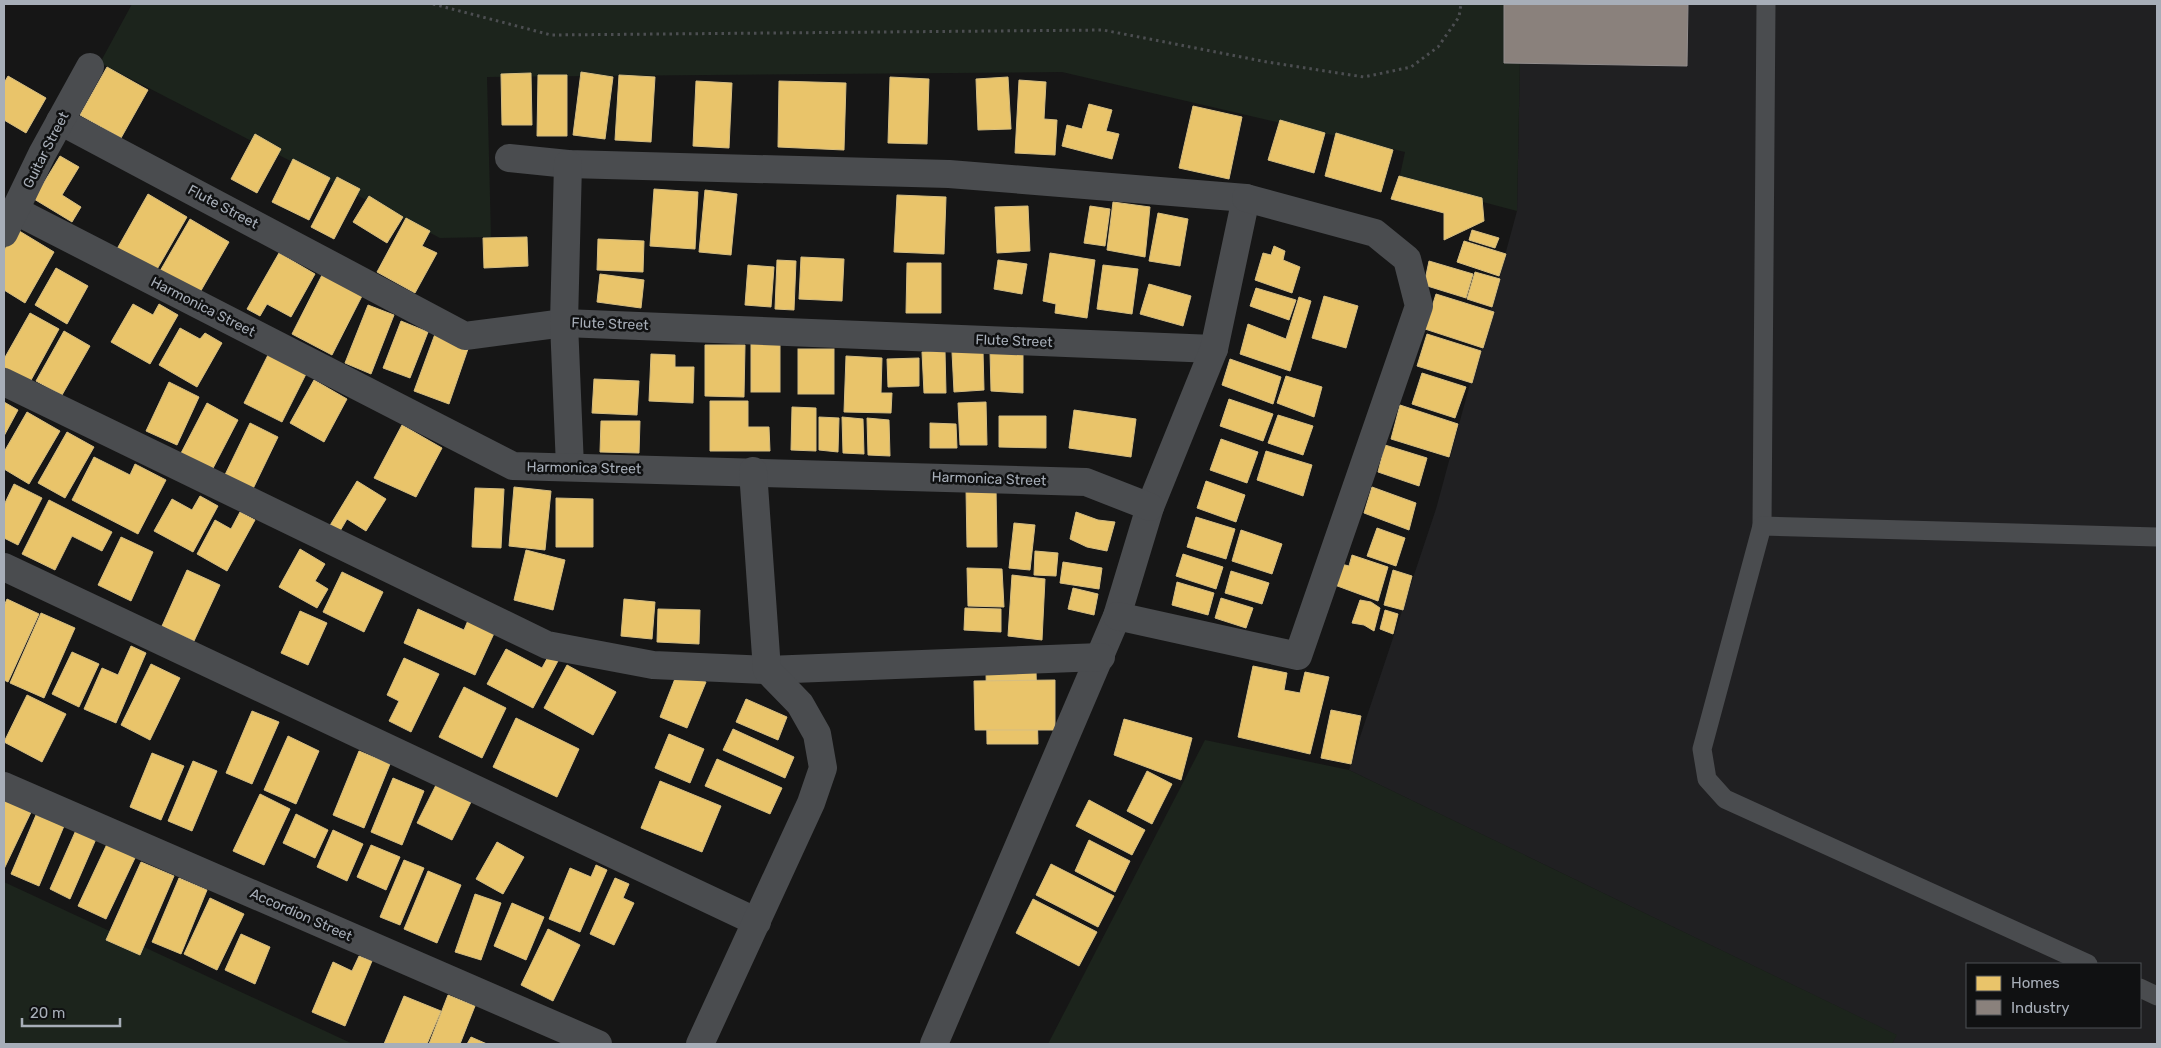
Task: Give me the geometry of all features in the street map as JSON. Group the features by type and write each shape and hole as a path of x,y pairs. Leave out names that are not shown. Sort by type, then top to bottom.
{"street":[{"name":"Guitar Street","path":"10,222 60,121 90,67"},
{"name":"Flute Street","path":"60,121 465,336 564,323 1214,349"},
{"path":"509,158 568,164 949,174 1246,198 1375,234 1407,259 1419,306 1298,656 1117,616"},
{"path":"568,164 564,323 570,467"},
{"path":"934,1044 1117,616 1150,507 1214,349 1246,198"},
{"name":"Harmonica Street","path":"10,222 513,466 753,471 1086,482 1150,507"},
{"path":"4,382 547,645 652,665 768,670 1101,657"},
{"path":"700,1044 812,803 823,768 816,734 800,704 768,670 753,471"},
{"path":"4,567 757,922"},
{"name":"Accordion Street","path":"4,786 598,1044"}],"lane":[{"path":"1766,4 1762,526 1702,749 1707,779 1725,799 2086,963"},
{"path":"1762,526 2157,537"},
{"path":"2141,988 2157,996"}],"path":[{"path":"433,4 551,35 1103,30 1267,62 1364,77 1411,67 1438,47 1459,17 1461,4"}],"shaded area":[{"path":"132,4 1521,4 1517,211 1399,180 1405,152 1062,72 487,77 491,237 440,238 100,63"},
{"path":"1521,4 2157,4 2157,1044 1892,1044 1896,1035 1349,770 1436,509 1517,211"},
{"path":"1205,740 1349,770 1897,1035 1892,1044 1048,1044"},
{"path":"4,882 353,1044 4,1044"}],"building: Homes":[{"path":"107,67 148,90 121,138 80,115"},
{"path":"581,72 613,77 605,139 573,135"},
{"path":"531,73 532,125 502,125 501,74"},
{"path":"538,75 567,75 567,136 537,136"},
{"path":"619,75 655,77 651,142 615,140"},
{"path":"8,76 46,98 26,133 4,120 4,83"},
{"path":"890,77 929,79 927,144 888,143"},
{"path":"1008,77 1011,129 978,130 976,79"},
{"path":"1019,80 1046,82 1044,119 1057,120 1055,155 1015,153"},
{"path":"696,81 732,83 729,148 693,146"},
{"path":"779,81 846,83 844,150 778,147"},
{"path":"1089,104 1112,110 1106,131 1119,134 1112,159 1062,146 1067,125 1082,129"},
{"path":"1193,106 1242,117 1229,179 1179,168"},
{"path":"1280,120 1325,133 1314,173 1268,160"},
{"path":"1336,133 1393,150 1381,192 1325,176"},
{"path":"255,134 281,149 257,193 231,179"},
{"path":"60,156 79,167 62,195 81,207 72,222 34,199"},
{"path":"293,159 330,178 309,220 272,202"},
{"path":"1399,176 1482,198 1484,221 1444,240 1444,213 1391,199"},
{"path":"337,177 360,189 334,239 311,227"},
{"path":"654,189 698,192 695,249 650,246"},
{"path":"705,190 737,194 731,255 699,252"},
{"path":"148,194 187,217 152,278 113,256"},
{"path":"897,195 946,197 944,254 894,252"},
{"path":"369,196 403,217 387,243 353,222"},
{"path":"1113,202 1150,207 1145,257 1107,250"},
{"path":"1028,206 1030,251 997,253 995,207"},
{"path":"1090,206 1110,209 1105,246 1084,243"},
{"path":"1158,213 1188,219 1180,266 1149,261"},
{"path":"406,218 430,231 422,246 437,253 415,293 377,272"},
{"path":"190,219 229,242 195,301 156,278"},
{"path":"16,229 54,252 25,303 4,290 4,251"},
{"path":"1472,230 1499,238 1495,248 1469,240"},
{"path":"527,237 528,266 484,268 483,238"},
{"path":"598,239 644,241 643,272 597,270"},
{"path":"1464,241 1506,254 1499,276 1457,262"},
{"path":"1274,246 1285,251 1283,260 1300,267 1292,293 1255,280 1263,253 1271,255"},
{"path":"279,253 315,274 291,317 267,304 260,316 247,309"},
{"path":"1050,253 1095,260 1087,318 1055,313 1056,304 1043,301"},
{"path":"801,257 844,259 842,301 799,299"},
{"path":"777,260 796,261 794,310 775,309"},
{"path":"998,260 1027,264 1022,294 994,289"},
{"path":"1429,261 1473,274 1466,298 1424,285"},
{"path":"907,263 941,263 941,313 906,313"},
{"path":"748,265 774,267 771,307 745,305"},
{"path":"1103,265 1138,269 1132,314 1097,309"},
{"path":"56,268 88,286 67,324 35,305"},
{"path":"1475,272 1500,279 1492,307 1467,299"},
{"path":"600,274 644,280 641,308 597,302"},
{"path":"322,275 362,296 332,355 292,334"},
{"path":"1149,284 1191,296 1183,326 1140,314"},
{"path":"1256,288 1296,300 1289,320 1250,306"},
{"path":"1436,294 1494,312 1483,348 1425,329"},
{"path":"1324,296 1358,306 1346,348 1312,338"},
{"path":"1299,297 1311,301 1290,371 1240,354 1248,324 1286,339"},
{"path":"133,304 153,315 159,304 178,315 150,364 111,342"},
{"path":"368,305 394,315 371,374 345,363"},
{"path":"30,313 59,329 30,382 4,367 4,359"},
{"path":"401,321 428,332 410,378 383,368"},
{"path":"180,328 200,339 205,333 222,343 197,387 159,365"},
{"path":"64,331 90,346 62,395 36,381"},
{"path":"435,334 469,346 449,404 414,391"},
{"path":"1427,334 1481,351 1472,383 1417,366"},
{"path":"751,342 780,342 780,392 751,392"},
{"path":"705,345 745,345 744,397 705,396"},
{"path":"798,349 834,349 834,394 798,394"},
{"path":"945,351 946,393 924,393 922,352"},
{"path":"983,351 984,390 954,392 952,352"},
{"path":"990,351 1023,351 1023,393 991,391"},
{"path":"651,354 675,355 675,367 694,367 693,403 649,401"},
{"path":"268,355 306,374 282,422 244,403"},
{"path":"846,356 882,358 881,393 892,393 891,413 844,412"},
{"path":"919,358 919,386 888,387 887,359"},
{"path":"1230,359 1281,377 1273,404 1222,385"},
{"path":"1422,373 1466,387 1455,418 1412,404"},
{"path":"1286,376 1322,387 1314,417 1277,403"},
{"path":"594,379 639,381 637,415 592,413"},
{"path":"314,380 347,399 324,442 290,423"},
{"path":"169,382 199,397 177,445 146,431"},
{"path":"1229,399 1273,414 1263,441 1220,426"},
{"path":"710,401 748,401 748,427 769,427 770,451 710,451"},
{"path":"4,402 18,410 4,436"},
{"path":"986,402 987,445 960,445 958,403"},
{"path":"207,403 238,420 210,474 179,457"},
{"path":"1400,405 1458,424 1449,457 1391,439"},
{"path":"792,407 816,408 816,451 791,450"},
{"path":"1074,410 1136,419 1131,457 1069,448"},
{"path":"27,412 60,431 29,484 4,469 4,452"},
{"path":"1278,415 1313,426 1303,455 1268,443"},
{"path":"999,416 1046,416 1046,448 999,447"},
{"path":"819,417 839,418 838,452 819,450"},
{"path":"842,417 863,419 864,454 843,453"},
{"path":"867,418 889,420 890,456 868,455"},
{"path":"601,421 640,421 639,453 600,452"},
{"path":"250,423 278,437 250,495 222,481"},
{"path":"930,423 956,424 957,448 930,448"},
{"path":"402,425 442,448 416,497 374,478"},
{"path":"67,432 94,447 65,498 38,483"},
{"path":"1221,439 1258,452 1247,483 1210,470"},
{"path":"1385,445 1427,458 1419,486 1378,472"},
{"path":"1266,451 1312,465 1303,496 1257,480"},
{"path":"94,457 130,475 135,464 166,480 138,534 72,500"},
{"path":"357,481 386,499 366,531 347,519 336,538 326,532"},
{"path":"1206,481 1245,495 1236,522 1197,508"},
{"path":"14,484 42,498 18,545 4,538 4,505"},
{"path":"514,487 551,491 545,550 509,546"},
{"path":"1372,487 1416,503 1409,530 1364,513"},
{"path":"475,488 504,489 501,548 472,547"},
{"path":"996,488 997,547 967,547 966,489"},
{"path":"200,496 218,506 193,552 154,531 172,499 192,510"},
{"path":"556,498 593,499 593,547 556,547"},
{"path":"49,500 112,532 102,551 72,536 55,570 22,554"},
{"path":"240,512 255,520 227,571 197,554 215,520 231,529"},
{"path":"1076,512 1098,520 1115,522 1107,551 1087,547 1070,539"},
{"path":"1196,517 1235,529 1226,559 1187,547"},
{"path":"1014,523 1035,525 1030,570 1009,568"},
{"path":"1377,528 1405,538 1396,566 1367,556"},
{"path":"1241,530 1282,544 1272,574 1232,561"},
{"path":"121,537 153,552 131,601 98,585"},
{"path":"300,549 325,564 315,581 328,589 317,608 279,587"},
{"path":"526,550 565,560 553,610 514,600"},
{"path":"1035,551 1058,553 1056,576 1034,575"},
{"path":"1183,554 1223,567 1216,589 1176,576"},
{"path":"1352,555 1388,567 1378,601 1332,584 1337,563 1349,566"},
{"path":"1063,562 1102,568 1099,589 1060,583"},
{"path":"967,568 1002,569 1004,607 968,606"},
{"path":"187,570 220,585 194,641 162,626"},
{"path":"1393,570 1412,576 1403,610 1384,605"},
{"path":"1231,571 1269,583 1262,604 1225,593"},
{"path":"342,572 383,592 364,632 323,612"},
{"path":"1012,575 1045,579 1042,640 1008,636"},
{"path":"1177,582 1214,593 1208,615 1172,605"},
{"path":"1073,588 1098,594 1094,615 1068,609"},
{"path":"1221,598 1253,608 1246,628 1215,618"},
{"path":"7,599 39,614 8,682 4,680 4,606"},
{"path":"624,599 655,602 652,639 621,636"},
{"path":"1360,600 1371,602 1380,608 1374,631 1364,625 1352,623"},
{"path":"965,608 1001,609 1001,632 964,630"},
{"path":"418,609 464,630 469,618 496,629 475,675 404,643"},
{"path":"658,609 700,610 699,644 657,642"},
{"path":"1385,610 1398,614 1393,634 1380,629"},
{"path":"300,611 327,623 308,665 281,653"},
{"path":"41,613 75,628 44,698 10,683"},
{"path":"131,646 146,653 116,723 84,709 102,668 118,675"},
{"path":"506,649 542,668 549,655 559,659 533,708 487,684"},
{"path":"72,652 99,664 79,707 52,694"},
{"path":"404,658 439,674 411,732 389,721 399,701 387,695"},
{"path":"151,664 180,678 150,740 121,725"},
{"path":"567,665 616,692 593,735 544,708"},
{"path":"1253,666 1287,673 1284,690 1300,693 1305,672 1329,677 1310,754 1238,737"},
{"path":"986,670 1036,671 1038,744 987,744"},
{"path":"678,671 706,682 687,728 660,717"},
{"path":"1055,680 1055,730 975,730 974,681"},
{"path":"464,687 506,708 482,758 439,737"},
{"path":"27,695 66,714 42,762 4,742"},
{"path":"746,699 787,717 778,740 736,722"},
{"path":"1331,710 1361,716 1351,764 1321,758"},
{"path":"252,711 279,722 252,784 226,773"},
{"path":"516,718 579,749 557,797 493,767"},
{"path":"1124,719 1192,738 1181,780 1114,755"},
{"path":"733,729 794,757 785,778 723,750"},
{"path":"669,734 704,749 690,783 655,768"},
{"path":"288,736 319,751 296,804 264,790"},
{"path":"359,751 390,764 364,828 333,815"},
{"path":"152,753 184,766 161,820 130,807"},
{"path":"717,759 782,788 770,814 705,786"},
{"path":"193,761 217,771 192,831 168,821"},
{"path":"1147,771 1172,784 1152,824 1127,811"},
{"path":"393,778 424,791 402,845 371,832"},
{"path":"660,781 721,806 702,852 641,828"},
{"path":"436,785 471,802 452,840 417,823"},
{"path":"260,794 290,809 264,865 233,851"},
{"path":"4,795 33,808 4,869"},
{"path":"1089,800 1145,830 1132,855 1076,826"},
{"path":"296,814 328,830 315,858 283,843"},
{"path":"36,815 64,826 39,886 11,874"},
{"path":"76,830 96,839 70,899 50,889"},
{"path":"333,830 363,844 347,881 317,867"},
{"path":"1089,840 1130,861 1115,892 1075,871"},
{"path":"497,842 524,857 503,894 476,879"},
{"path":"107,844 135,858 106,919 78,906"},
{"path":"371,845 400,857 386,890 357,877"},
{"path":"404,860 424,868 400,925 380,917"},
{"path":"141,862 174,876 140,955 106,940"},
{"path":"1051,864 1114,896 1098,927 1036,895"},
{"path":"596,865 607,870 580,932 549,919 570,868 591,877"},
{"path":"428,871 461,885 437,943 404,929"},
{"path":"179,878 207,890 181,954 152,942"},
{"path":"615,878 629,884 623,898 634,903 614,945 590,934"},
{"path":"475,894 501,903 481,960 455,952"},
{"path":"210,898 244,914 217,970 184,954"},
{"path":"1033,899 1097,932 1079,966 1016,933"},
{"path":"512,903 544,917 526,960 494,946"},
{"path":"548,929 580,945 553,1001 521,985"},
{"path":"241,934 270,947 255,984 225,970"},
{"path":"359,956 372,961 345,1026 312,1012 333,962 352,971"},
{"path":"448,995 475,1006 460,1044 429,1044"},
{"path":"404,996 441,1011 427,1044 384,1044"},
{"path":"471,1037 487,1044 467,1044"}],"building: Industry":[{"path":"1504,4 1688,4 1687,66 1504,63"}]}
